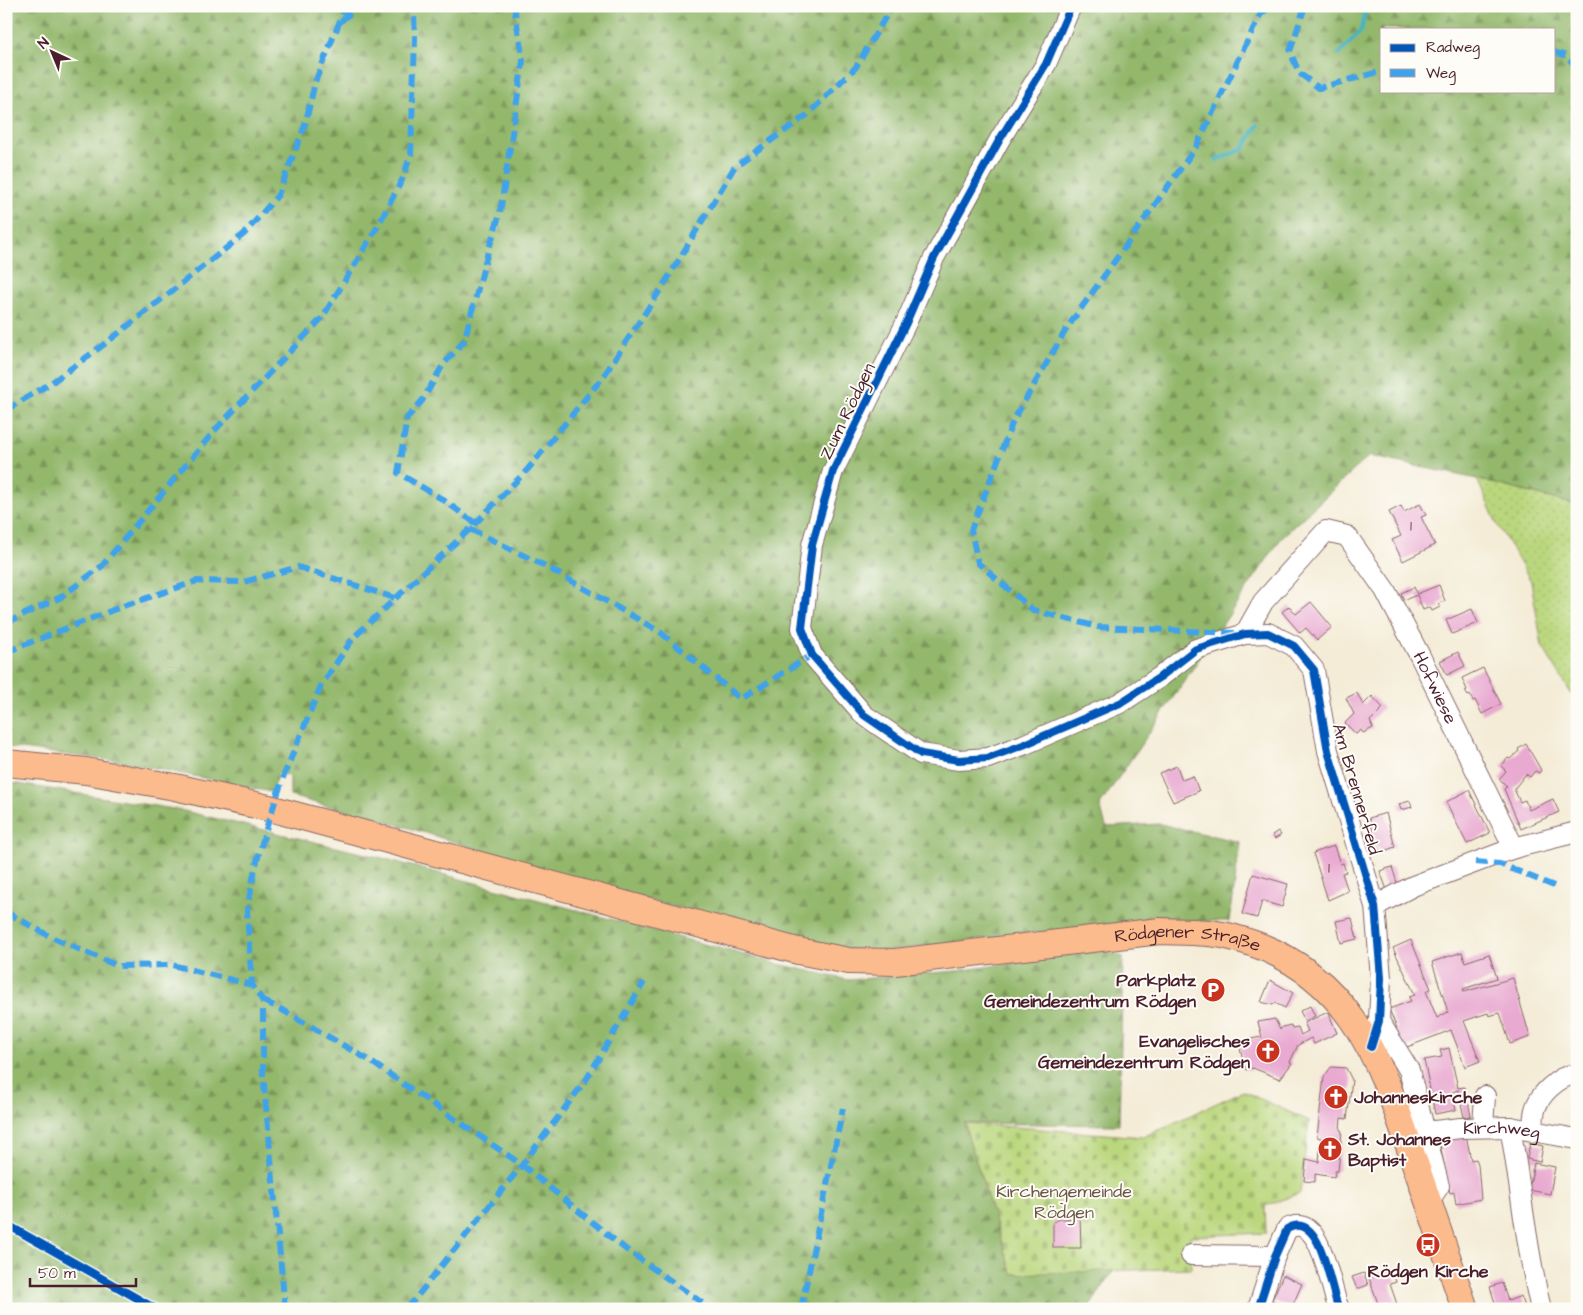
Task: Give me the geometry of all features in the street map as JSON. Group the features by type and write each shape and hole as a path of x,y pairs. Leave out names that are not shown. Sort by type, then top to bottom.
{"main road":[{"name":"Rödgener Straße","path":"6,763 86,771 175,787 273,809 798,951 848,961 895,962 1160,930 1212,934 1234,938 1258,946 1303,970 1345,1008 1371,1047 1390,1088 1465,1309"}],"street":[{"name":"Zum Rödgen","path":"1071,6 1046,64 1000,139 934,258 906,323 833,471 812,545 802,628 812,655 864,715 921,754 959,760 988,758 1120,703 1160,677 1196,649"},
{"name":"Hofwiese","path":"1245,634 1263,602 1326,531 1347,536 1385,590 1420,656 1514,848"},
{"name":"Am Brennerfeld","path":"1196,649 1245,634 1268,633 1294,646 1314,670 1328,751 1375,906 1381,978 1379,1021 1371,1047"},
{"path":"1375,906 1413,886 1514,848 1577,832"},
{"path":"1379,1021 1409,1070 1426,1132 1439,1186 1428,1202"},
{"path":"1534,1131 1534,1114 1544,1095 1568,1074 1577,1074"},
{"path":"1483,1126 1485,1096"},
{"name":"Kirchweg","path":"1426,1132 1483,1126 1510,1127 1577,1139"},
{"path":"1510,1127 1520,1181 1532,1274 1541,1309"},
{"path":"1258,1309 1275,1256 1287,1229 1298,1224 1307,1227 1317,1239 1339,1309"},
{"path":"1191,1255 1275,1256"}],"green space":[{"path":"6,6 1577,6 1577,505 1477,479 1369,456 1282,537 1100,805 1106,827 1160,824 1240,842 1230,921 1133,921 886,951 845,949 619,893 403,826 290,796 290,776 278,773 271,792 126,762 6,747"},
{"path":"1477,479 1577,505 1577,703 1542,646 1531,581 1497,524"},
{"path":"6,782 180,810 382,858 778,964 848,980 957,971 1104,950 1123,957 1119,1125 964,1123 1012,1274 1114,1270 1088,1309 6,1309"},
{"name":"Kirchengemeinde Rödgen","path":"1243,1091 1309,1121 1300,1193 1265,1206 1266,1233 1190,1236 1192,1268 1012,1274 964,1123 1143,1137"}],"building":[{"path":"1420,504 1426,515 1421,517 1435,545 1403,561 1392,540 1401,536 1389,512 1401,506 1404,512"},
{"path":"1439,585 1445,601 1438,604 1440,607 1432,611 1430,607 1423,610 1417,595 1404,600 1401,593 1414,587 1417,594"},
{"path":"1311,602 1332,627 1317,640 1306,628 1300,633 1282,612 1289,606 1296,614"},
{"path":"1472,609 1478,623 1452,634 1446,620"},
{"path":"1458,652 1465,666 1447,675 1440,661"},
{"path":"1483,668 1501,704 1482,714 1475,700 1473,701 1465,691 1467,690 1462,678"},
{"path":"1357,693 1363,705 1372,696 1383,708 1370,721 1373,728 1363,733 1361,730 1356,734 1345,723 1354,714 1346,698"},
{"path":"1526,744 1541,770 1539,773 1535,771 1530,777 1526,774 1514,789 1520,802 1525,800 1529,810 1553,799 1559,812 1521,829 1504,789 1507,786 1499,779 1506,771 1501,766 1508,758 1510,759 1519,751 1518,749"},
{"path":"1177,766 1182,780 1193,776 1199,791 1173,802 1159,773"},
{"path":"1469,790 1490,833 1467,844 1446,802"},
{"path":"1410,801 1412,807 1401,810 1399,804"},
{"path":"1386,813 1395,847 1381,852 1377,846 1369,818"},
{"path":"1278,831 1281,835 1275,839 1272,835"},
{"path":"1334,846 1340,864 1343,863 1346,872 1342,873 1348,891 1328,900 1313,853"},
{"path":"1392,867 1398,886 1387,890 1380,871"},
{"path":"1253,874 1288,884 1282,907 1262,901 1257,918 1242,914"},
{"path":"1352,918 1357,939 1341,943 1336,921"},
{"path":"1411,940 1431,989 1426,991 1437,1018 1448,1012 1432,962 1462,952 1465,962 1489,954 1497,978 1463,989 1464,992 1513,978 1530,1037 1510,1044 1500,1013 1489,1016 1488,1013 1464,1021 1480,1061 1465,1067 1451,1030 1402,1049 1394,1033 1397,1028 1389,1009 1411,1001 1409,997 1415,995 1393,948"},
{"path":"1270,980 1293,993 1285,1008 1275,1003 1273,1005 1261,1002"},
{"path":"1310,1006 1315,1016 1305,1021 1300,1011"},
{"name":"Evangelisches Gemeindezentrum Rödgen","path":"1328,1012 1337,1033 1314,1044 1311,1038 1298,1045 1290,1062 1292,1063 1280,1079 1253,1068 1246,1070 1238,1041 1262,1037 1258,1022 1275,1019 1280,1030 1282,1027 1291,1025 1292,1028 1298,1027 1301,1035 1308,1031 1304,1023"},
{"path":"1449,1048 1458,1088 1465,1087 1471,1116 1464,1117 1458,1090 1452,1092 1456,1110 1435,1114 1424,1060 1442,1057 1440,1050"},
{"path":"1331,1067 1346,1068 1352,1080 1347,1119 1341,1118 1340,1130 1342,1131 1338,1171 1335,1171 1334,1177 1315,1174 1315,1182 1304,1181 1306,1159 1319,1162 1321,1138 1317,1137 1324,1077"},
{"path":"1466,1135 1471,1160 1476,1159 1478,1164 1481,1199 1456,1204 1454,1192 1450,1193 1439,1139"},
{"path":"1530,1143 1543,1146 1540,1162 1527,1159"},
{"path":"1534,1163 1555,1167 1550,1194 1529,1190"},
{"path":"1080,1218 1081,1248 1053,1248 1053,1222 1060,1219"},
{"path":"1392,1270 1396,1282 1390,1284 1397,1304 1380,1309 1369,1278"},
{"path":"1364,1273 1368,1285 1357,1289 1352,1277"},
{"path":"1283,1275 1302,1284 1291,1309 1272,1300"},
{"path":"1502,1283 1508,1301 1521,1296 1526,1309 1497,1309 1490,1287"}],"waterway":[{"path":"1339,54 1361,31 1365,11 1372,6"},
{"path":"1217,160 1243,149 1258,125"}],"marked path":[{"path":"6,410 51,383 110,340 244,234 278,195 305,125 315,82 346,6"},
{"path":"341,21 359,6"},
{"path":"6,623 61,597 102,566 216,429 322,318 375,231 402,180 411,154 415,38 414,15 407,6"},
{"path":"475,523 442,499 398,473 407,418 422,401 443,365 464,341 500,213 523,61 514,6"},
{"path":"285,1309 263,1074 263,1001 252,985 247,911 255,868 266,829 284,775 321,686 353,638 470,529 528,469 603,377 668,278 735,166 807,115 856,67 892,6"},
{"path":"1235,633 1098,627 1033,610 978,563 971,530 1013,421 1067,328 1196,147 1260,15 1270,6"},
{"path":"1305,6 1290,51 1299,73 1319,88 1380,72"},
{"path":"1556,53 1567,56 1577,68"},
{"path":"470,529 545,566 660,632 741,699 812,655"},
{"path":"6,652 123,606 197,581 244,582 298,567 395,598"},
{"path":"1475,862 1500,864 1554,886"},
{"path":"6,912 51,937 118,966 172,965 252,985"},
{"path":"407,1309 522,1165 586,1080 644,982"},
{"path":"263,1001 277,1007 367,1059 522,1165 624,1248 711,1309"},
{"path":"801,1309 843,1108"}],"cycle path":[{"path":"1071,6 1046,64 1000,139 934,258 906,323 833,471 812,545 802,628 812,655 864,715 921,754 959,760 988,758 1120,703 1160,677 1196,649 1245,634 1268,633 1294,646 1314,670 1328,751 1375,906 1381,978 1379,1021 1371,1047"},
{"path":"6,1224 156,1309"},
{"path":"1258,1309 1275,1256 1287,1229 1299,1226 1308,1230 1316,1240 1322,1253 1339,1309"}],"place":[{"name":"Parkplatz Gemeindezentrum Rödgen","path":"1213,990"},
{"name":"Evangelisches Gemeindezentrum Rödgen","path":"1268,1051"},
{"name":"Johanneskirche","path":"1336,1097"},
{"name":"St. Johannes Baptist","path":"1330,1149"},
{"name":"Rödgen Kirche","path":"1428,1245"}]}
